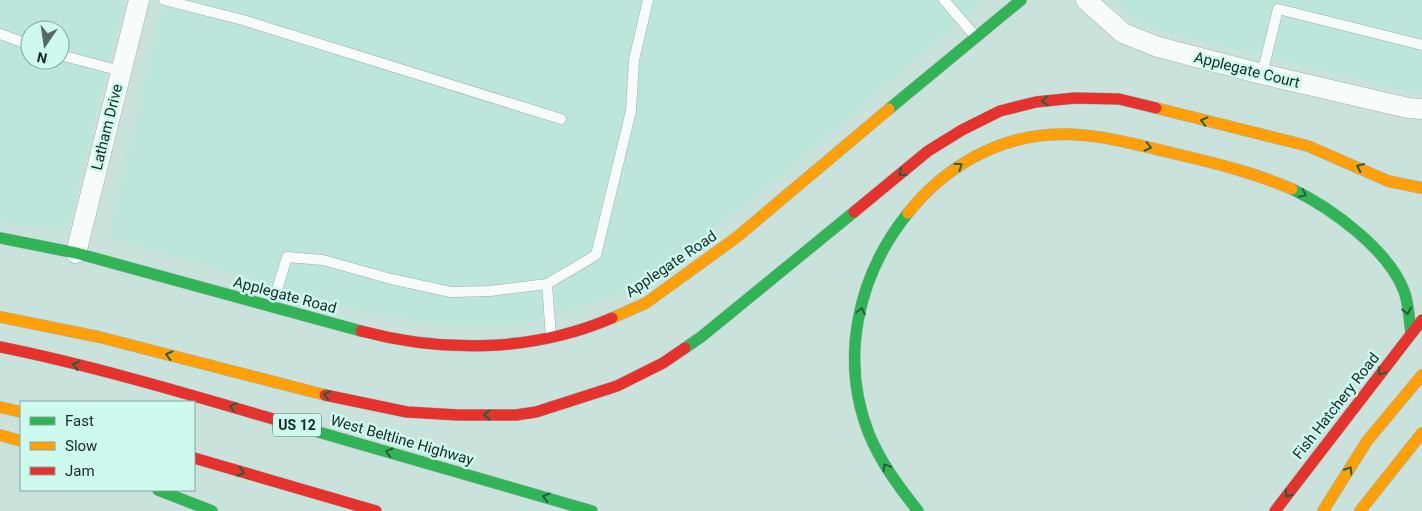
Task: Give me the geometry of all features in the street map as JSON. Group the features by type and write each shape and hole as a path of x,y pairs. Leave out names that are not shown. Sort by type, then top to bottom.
{"main road":[{"name":"Applegate Road","path":"0,238 76,253 365,332 419,343 469,347 533,341 551,337 588,328 646,303 737,237 1021,0"},
{"path":"0,317 99,337 330,396 407,412 458,415 516,415 536,412 617,386 663,363 702,337 928,151 962,130 1000,111 1036,102 1075,98 1119,99 1308,146 1388,181 1410,198"},
{"path":"918,511 899,488 881,459 864,421 858,392 855,354 858,321 867,284 885,248 906,214 934,184 964,162 1005,142 1046,134 1086,134 1141,145 1245,171 1271,179 1306,195 1337,214 1362,235 1385,261 1403,288 1411,333"},
{"path":"1388,181 1422,188"},
{"name":"Fish Hatchery Road","path":"1275,511 1422,320"},
{"name":"West Beltline Highway","path":"0,347 39,355 162,387 592,511"},
{"path":"1323,511 1368,441 1422,375"},
{"path":"0,407 20,412"},
{"path":"1360,511 1422,433"},
{"path":"0,435 20,442"},
{"path":"195,458 376,511"},
{"path":"161,491 212,511"}],"street":[{"name":"Latham Drive","path":"76,253 121,71 136,0"},
{"name":"Applegate Court","path":"1086,0 1123,33 1158,47 1262,74 1408,108 1422,109"}],"lane":[{"path":"164,0 243,20 561,119"},
{"path":"272,307 287,257 323,260 391,279 451,292 490,291 547,284 596,255 631,111 634,60 648,0"},
{"path":"944,0 975,37"},
{"path":"1262,74 1279,4 1422,45"},
{"path":"0,34 20,41"},
{"path":"70,57 121,71"},
{"path":"547,284 551,337"}],"shaded area":[{"path":"0,0 124,0 68,229 0,222"},
{"path":"164,0 986,0 783,173 709,233 626,292 519,325 449,326 364,311 108,237"},
{"path":"1112,0 1422,0 1422,93 1146,27"}],"traffic: fast":[{"path":"889,109 1021,0"},
{"path":"1292,189 1324,207 1357,231 1385,260 1396,275 1406,296 1411,333"},
{"path":"685,348 854,212"},
{"path":"908,213 891,237 877,263 866,290 858,318 855,376 860,405 874,445 891,474 918,511"},
{"path":"0,238 76,253 361,331"},
{"path":"294,425 592,511"},
{"path":"161,491 212,511"}],"traffic: slow":[{"path":"1156,108 1308,146 1388,181 1422,188"},
{"path":"612,318 646,303 737,237 889,109"},
{"path":"908,213 938,182 974,157 1000,145 1025,138 1049,135 1074,134 1123,142 1235,169 1292,189"},
{"path":"0,317 99,337 325,395"},
{"path":"1323,511 1367,441 1422,375"},
{"path":"0,407 20,412"},
{"path":"1360,511 1422,433"},
{"path":"0,435 20,441"}],"traffic: jam":[{"path":"854,212 928,151 962,130 1000,111 1036,102 1075,98 1119,99 1156,108"},
{"path":"361,331 424,343 488,346 551,337 582,329 612,318"},
{"path":"1275,511 1422,320"},
{"path":"0,347 111,373 294,425"},
{"path":"325,395 407,412 458,415 516,415 536,412 617,386 663,363 685,348"},
{"path":"195,458 376,511"}]}
